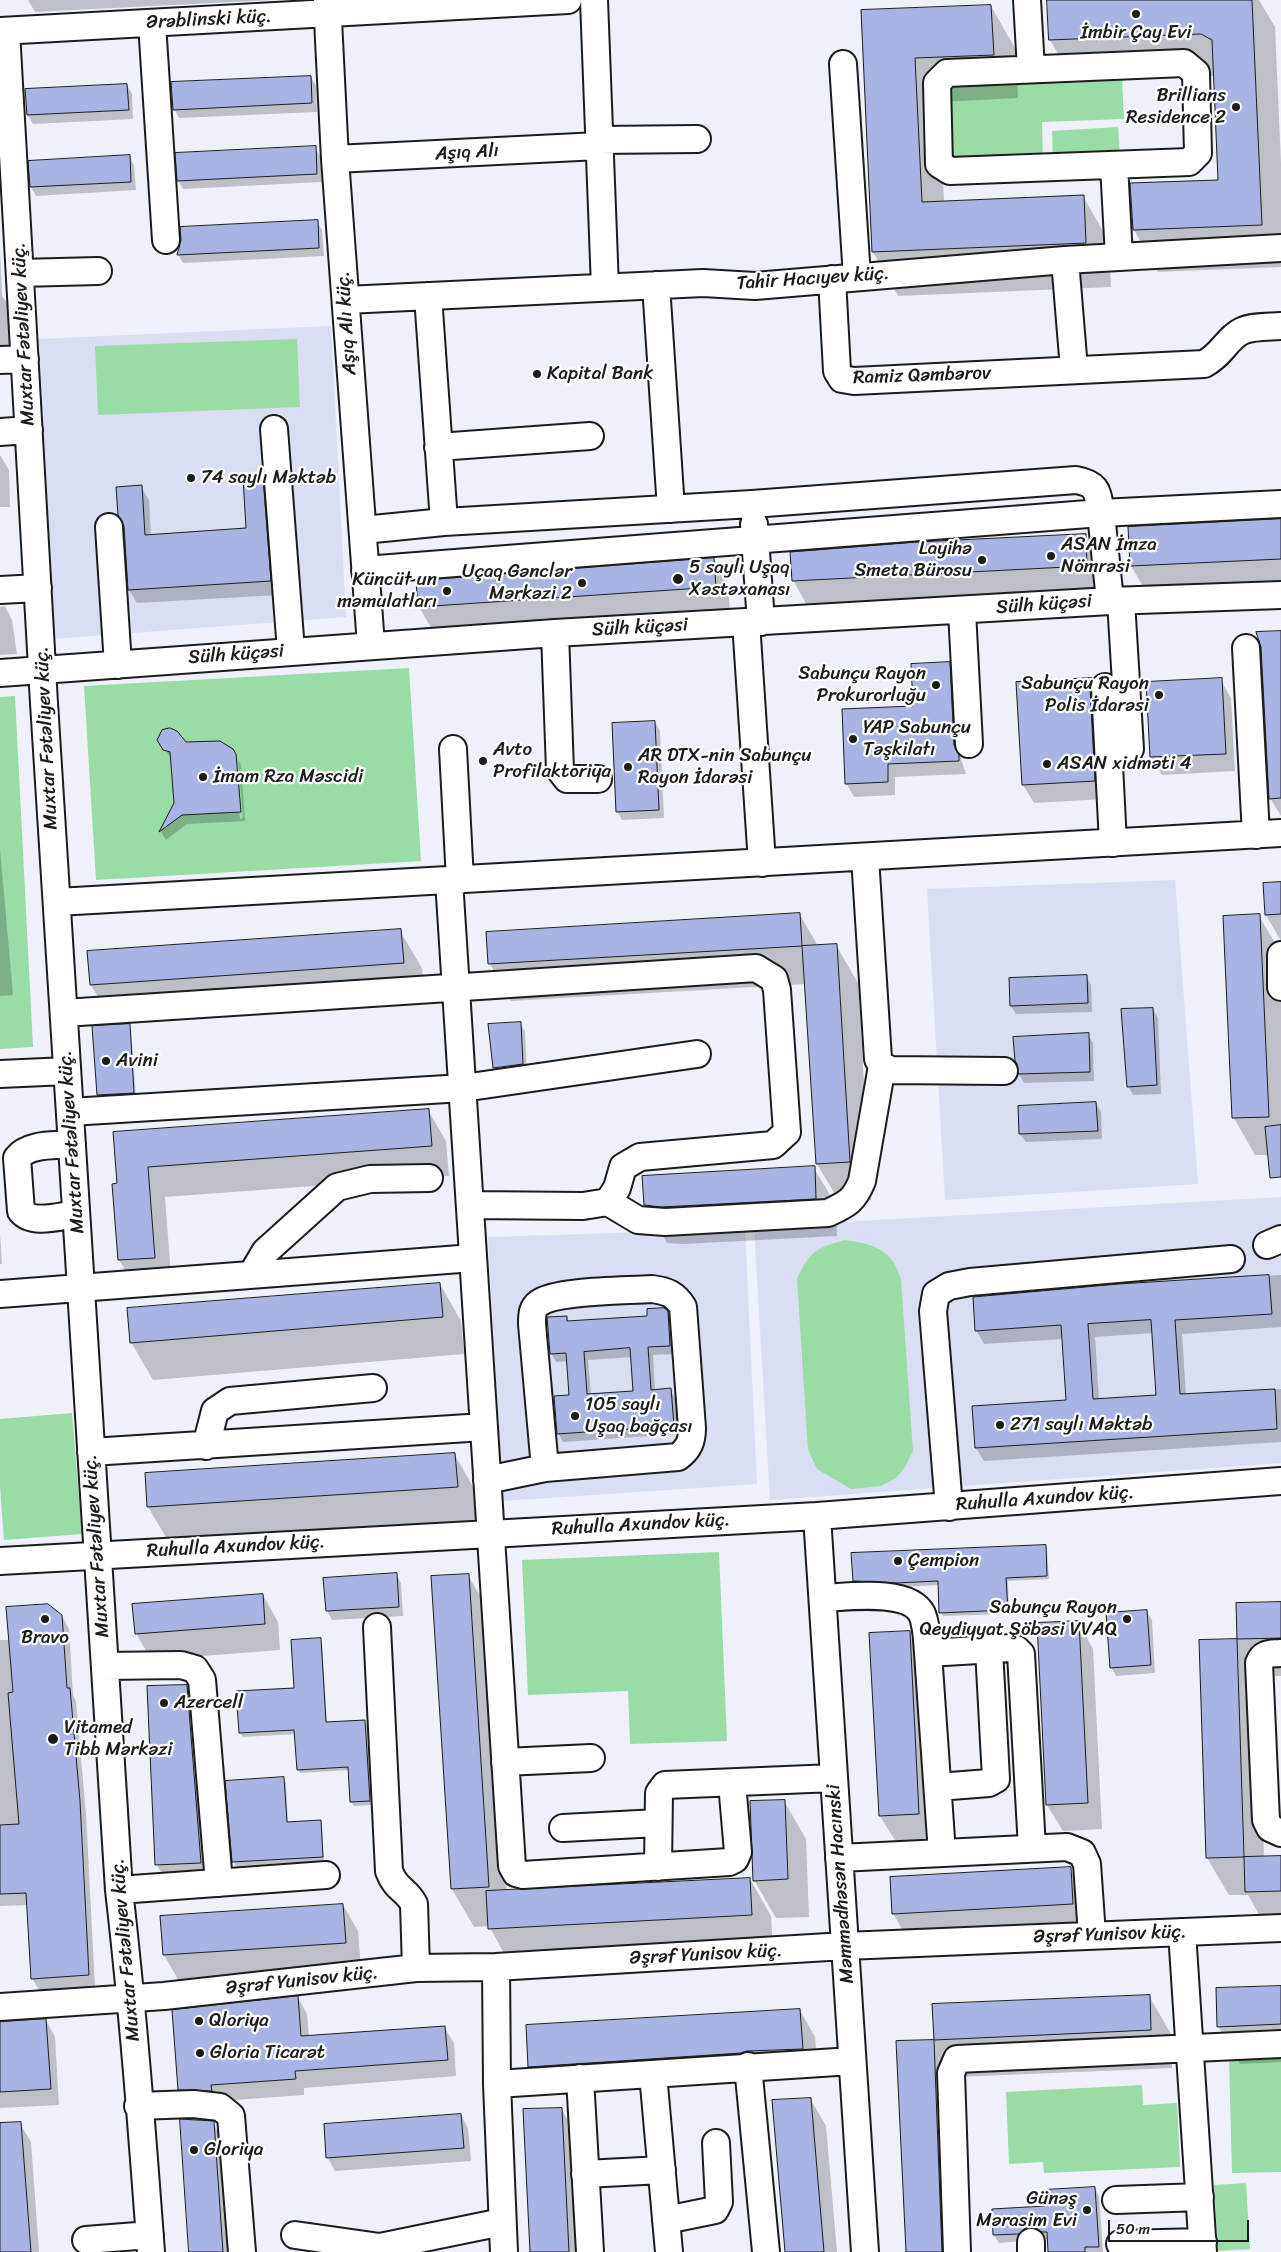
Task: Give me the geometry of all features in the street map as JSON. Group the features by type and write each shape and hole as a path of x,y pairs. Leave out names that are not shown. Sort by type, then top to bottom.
{"street":[{"name":"Ərəblinski küç.","path":"3,31 152,23 328,7 568,0"},
{"path":"594,0 605,287"},
{"path":"1028,0 1031,70"},
{"name":"Aşıq Alı küç.","path":"328,7 335,159 371,645"},
{"path":"152,23 166,240"},
{"name":"Muxtar Fətəliyev küç.","path":"3,31 8,221 20,273 12,359 29,430 42,670 119,1890 132,1998 138,2106 150,2243"},
{"path":"1184,63 1196,73 1198,153 1189,162 1114,165 950,171 939,164 937,83 948,73 1184,63"},
{"path":"843,64 845,278"},
{"name":"Aşıq Alı","path":"335,159 697,139"},
{"path":"1114,165 1119,257"},
{"name":"Tahir Hacıyev küç.","path":"346,300 703,283 754,286 1066,260 1281,248"},
{"path":"1066,260 1074,369"},
{"path":"20,273 98,271"},
{"name":"Ramiz Qəmbərov","path":"845,278 837,371 842,379 1204,364 1216,358 1234,336 1244,330 1281,326"},
{"path":"656,285 671,508"},
{"path":"428,296 444,522"},
{"path":"274,429 292,651"},
{"path":"0,432 29,430"},
{"path":"438,447 590,436"},
{"path":"363,530 444,522 752,504 1076,480 1088,482 1096,488 1116,601 1130,749"},
{"path":"752,504 755,540 754,622 762,864"},
{"path":"366,570 1101,513 1281,504"},
{"path":"109,527 118,665"},
{"path":"0,590 38,588"},
{"name":"Sülh küçəsi","path":"0,673 555,633 1116,601 1281,595"},
{"path":"962,610 969,744"},
{"path":"555,633 560,770 567,779 598,779"},
{"path":"57,902 762,864 1268,834 1246,648"},
{"path":"1105,687 1112,843"},
{"path":"453,749 456,987 512,1866 516,1872 523,1875 728,1862 735,1859 738,1852 732,1783"},
{"path":"865,857 878,1059 882,1066 891,1070 1004,1071"},
{"path":"1281,955 1281,987"},
{"path":"64,1013 756,968 774,979 777,990 788,1132 773,1145 640,1157 623,1167 617,1188 608,1202"},
{"path":"70,1112 463,1088 697,1054"},
{"path":"470,1205 584,1206 608,1202 638,1220 665,1222 828,1213 849,1203 857,1194 862,1181 882,1066"},
{"path":"0,1074 68,1071"},
{"path":"72,1144 31,1148 22,1151 18,1158 21,1211 25,1217 32,1219 76,1214"},
{"path":"252,1274 265,1252 337,1187 370,1179 429,1178"},
{"path":"0,1294 473,1258"},
{"path":"949,1507 933,1311 936,1294 949,1286 970,1282 1231,1259"},
{"path":"487,1480 545,1468 678,1457 686,1451 692,1440 692,1428 683,1307 677,1297 666,1291 652,1289 557,1296 540,1302 533,1309 532,1324 545,1468"},
{"path":"206,1446 215,1411 230,1402 373,1388"},
{"path":"91,1452 484,1428"},
{"name":"Ruhulla Axundov küç.","path":"0,1561 817,1516 1281,1481"},
{"name":"Məmmədhəsən Hacınski","path":"817,1516 864,2252"},
{"path":"823,1598 892,1596 909,1603 921,1612 925,1626 928,1653 942,1853"},
{"path":"376,1627 389,1871 396,1887 409,1896 414,1904 416,1968"},
{"path":"928,1653 1011,1648 1016,1649 1021,1654 1032,1848"},
{"path":"938,1787 988,1783 996,1779 989,1649"},
{"path":"1281,1653 1266,1654 1261,1657 1259,1663 1266,1820 1270,1828 1281,1833"},
{"path":"105,1666 182,1665 195,1669 202,1680 219,1883"},
{"path":"505,1762 591,1758"},
{"path":"658,1867 659,1793 665,1785 834,1778"},
{"path":"563,1828 658,1823"},
{"path":"839,1858 1067,1847 1082,1853 1087,1864 1092,1935"},
{"path":"119,1890 326,1875"},
{"name":"Əşrəf Yunisov küç.","path":"0,2007 174,1995 416,1968 496,1967 845,1946 1281,1928"},
{"path":"1120,2244 1203,2247 1182,1932"},
{"path":"496,1967 497,2084 504,2252"},
{"path":"958,2252 951,2073 957,2059 1281,2044"},
{"path":"497,2084 748,2066 852,2061"},
{"path":"748,2066 766,2252"},
{"path":"653,2074 669,2252"},
{"path":"580,2078 590,2252"},
{"path":"138,2106 193,2104 220,2107 231,2116 242,2252"},
{"path":"666,2220 715,2210 719,2202 716,2143"},
{"path":"586,2174 662,2170"},
{"path":"1116,2200 1200,2197"},
{"path":"295,2235 379,2250 502,2222"},
{"path":"86,2240 150,2243"}],"shaded area":[{"name":"74 saylı Məktəb","path":"331,326 346,617 52,639 37,339"},
{"path":"1175,880 1198,1184 945,1200 927,889"},
{"path":"1281,1197 1281,1463 770,1500 754,1227"},
{"path":"745,1229 757,1484 503,1501 488,1237"}],"green space":[{"path":"1122,77 1124,119 1042,122 1043,158 953,161 950,83"},
{"path":"1118,127 1120,156 1053,160 1052,131"},
{"path":"297,339 300,407 98,415 95,346"},
{"path":"409,668 421,861 96,880 84,686"},
{"path":"15,696 33,1047 0,1049 0,697"},
{"path":"845,1240 873,1246 887,1255 893,1261 901,1280 913,1451 905,1467 896,1478 881,1486 851,1489 817,1469 808,1450 797,1279 810,1256 820,1248"},
{"path":"72,1413 82,1534 4,1540 0,1486 0,1419"},
{"path":"719,1552 727,1741 630,1744 628,1691 528,1695 522,1560"},
{"path":"1281,2057 1281,2172 1232,2173 1229,2059"},
{"path":"1142,2085 1143,2105 1177,2103 1180,2167 1044,2173 1043,2162 1009,2164 1006,2092"},
{"path":"1246,2183 1250,2249 1218,2251 1214,2185"}],"building":[{"path":"1047,0 1252,0 1262,225 1133,230 1130,183 1218,180 1212,40 1201,34 1049,40"},
{"path":"991,5 994,55 915,58 922,202 1084,195 1086,243 872,252 861,10"},
{"path":"311,76 312,103 173,110 171,82"},
{"path":"127,84 129,110 27,115 25,89"},
{"path":"316,146 317,174 177,181 175,153"},
{"path":"130,155 131,182 30,187 28,161"},
{"path":"318,220 319,248 177,255 181,240 180,227"},
{"path":"263,477 271,581 128,590 124,526 118,515 116,487 142,485 145,535 246,528 243,478"},
{"path":"1281,519 1281,559 1130,566 1128,527"},
{"path":"1086,534 1087,566 792,581 790,552 917,542"},
{"path":"714,558 716,587 418,607 416,581"},
{"path":"1281,631 1281,798 1269,799 1261,647 1256,632"},
{"path":"950,662 954,745 959,754 959,761 888,764 888,782 845,784 842,709 913,706 911,664"},
{"path":"1092,678 1090,688 1095,781 1022,785 1016,682"},
{"path":"1222,678 1226,754 1150,757 1146,682"},
{"path":"655,721 659,810 616,812 612,723"},
{"path":"170,728 177,731 186,742 220,741 233,749 236,754 241,812 182,815 159,832 174,803 170,752 163,750 157,740 162,730"},
{"path":"1281,882 1281,914 1265,915 1263,883"},
{"path":"800,913 802,946 488,964 486,932"},
{"path":"1260,914 1269,1117 1232,1118 1223,916"},
{"path":"401,929 404,963 90,985 87,951"},
{"path":"837,944 850,1162 816,1164 802,946"},
{"path":"1087,975 1088,1003 1010,1006 1009,978"},
{"path":"1153,1008 1157,1085 1127,1087 1121,1009"},
{"path":"521,1022 523,1064 493,1068 488,1024"},
{"path":"130,1024 134,1093 97,1095 92,1026"},
{"path":"1089,1033 1090,1072 1018,1074 1013,1037"},
{"path":"1096,1102 1098,1131 1019,1134 1018,1106"},
{"path":"429,1109 432,1146 148,1167 155,1258 118,1260 112,1184 117,1183 113,1132"},
{"path":"1281,1125 1281,1177 1270,1178 1265,1127"},
{"path":"815,1166 816,1199 661,1207 644,1205 642,1176"},
{"path":"1269,1275 1272,1314 1175,1320 1180,1394 1275,1389 1277,1429 975,1448 972,1406 1066,1400 1061,1325 975,1331 973,1297 1119,1284","holes":["1151,1320 1156,1395 1093,1399 1088,1324"]},
{"path":"440,1283 443,1317 130,1343 127,1308"},
{"path":"664,1308 668,1311 670,1346 648,1347 651,1390 671,1388 674,1426 557,1434 554,1396 569,1395 566,1353 550,1354 547,1317 567,1316 567,1321 647,1316 647,1309","holes":["630,1348 633,1391 587,1394 584,1352"]},
{"path":"455,1453 458,1487 147,1507 145,1473"},
{"path":"1046,1545 1047,1576 1006,1578 1008,1610 939,1613 938,1581 896,1583 853,1581 851,1553"},
{"path":"397,1573 399,1607 326,1611 323,1578"},
{"path":"469,1574 489,1887 451,1889 431,1576"},
{"path":"263,1594 265,1624 135,1634 132,1604"},
{"path":"1281,1602 1281,1638 1237,1639 1236,1603"},
{"path":"48,1604 62,1615 67,1688 70,1688 80,1801 89,1975 31,1979 26,1893 0,1894 0,1825 19,1824 8,1693 13,1692 6,1607"},
{"path":"1147,1610 1151,1665 1110,1668 1106,1613"},
{"path":"1079,1621 1088,1803 1046,1805 1037,1623"},
{"path":"910,1631 919,1814 879,1816 869,1633"},
{"path":"321,1638 326,1722 365,1720 370,1801 350,1802 348,1767 297,1770 294,1730 239,1733 236,1691 294,1688 291,1640"},
{"path":"1237,1639 1244,1857 1206,1858 1199,1640"},
{"path":"187,1685 201,1863 155,1865 147,1686"},
{"path":"284,1777 287,1822 321,1820 323,1857 232,1862 225,1781"},
{"path":"785,1800 788,1879 753,1881 750,1801"},
{"path":"1281,1856 1281,1891 1245,1892 1244,1857"},
{"path":"1071,1867 1073,1904 892,1914 890,1877"},
{"path":"750,1878 752,1915 488,1929 486,1891"},
{"path":"343,1904 346,1943 163,1955 160,1916"},
{"path":"1281,1986 1281,2024 1217,2027 1216,1988"},
{"path":"1150,1995 1151,2030 934,2040 932,2004"},
{"path":"298,1996 301,2036 445,2026 448,2060 295,2071 296,2079 211,2085 212,2091 178,2090 172,2010"},
{"path":"800,2009 803,2049 747,2051 741,2053 528,2067 526,2025"},
{"path":"46,2019 51,2089 0,2092 0,2022"},
{"path":"934,2040 942,2252 906,2252 896,2041"},
{"path":"811,2098 824,2252 785,2252 772,2100"},
{"path":"562,2108 569,2252 530,2252 523,2109"},
{"path":"461,2114 464,2148 326,2158 324,2124"},
{"path":"180,2119 214,2121 223,2252 189,2252"},
{"path":"21,2122 31,2252 0,2252 0,2123"},
{"path":"1095,2187 1099,2247 1085,2247 1085,2252 1048,2252 1047,2232 1031,2227 1024,2229 1019,2234 993,2235 992,2209 1045,2206 1044,2190"}],"place":[{"name":"İmbir Çay Evi","path":"1136,14"},
{"name":"Brillians Residence 2","path":"1236,107"},
{"name":"Kapital Bank","path":"537,374"},
{"name":"74 saylı Məktəb","path":"191,478"},
{"name":"ASAN İmza Nömrəsi","path":"1051,556"},
{"name":"Layihə Smeta Bürosu","path":"982,560"},
{"name":"5 saylı Uşaq Xəstəxanası","path":"678,579"},
{"name":"Uçaq Gənclər Mərkəzi 2","path":"582,583"},
{"name":"Küncüt un məmulatları","path":"447,591"},
{"name":"Sabunçu Rayon Prokurorluğu","path":"936,685"},
{"name":"Sabunçu Rayon Polis İdarəsi","path":"1159,695"},
{"name":"YAP Sabunçu Təşkilatı","path":"853,739"},
{"name":"Avto Profilaktoriya","path":"483,761"},
{"name":"ASAN xidməti 4","path":"1047,764"},
{"name":"AR DTX-nin Sabunçu Rayon İdarəsi","path":"628,767"},
{"name":"İmam Rza Məscidi","path":"203,777"},
{"name":"Avini","path":"106,1061"},
{"name":"105 saylı Uşaq bağçası","path":"575,1416"},
{"name":"271 saylı Məktəb","path":"1000,1425"},
{"name":"Çempion","path":"898,1561"},
{"name":"Bravo","path":"45,1619"},
{"name":"Sabunçu Rayon Qeydiyyat Şöbəsi VVAQ","path":"1127,1619"},
{"name":"Azercell","path":"164,1703"},
{"name":"Vitamed Tibb Mərkəzi","path":"53,1739"},
{"name":"Qloriya","path":"199,2021"},
{"name":"Gloria Ticarət","path":"200,2053"},
{"name":"Gloriya","path":"194,2150"},
{"name":"Günəş Mərasim Evi","path":"1087,2210"}]}
